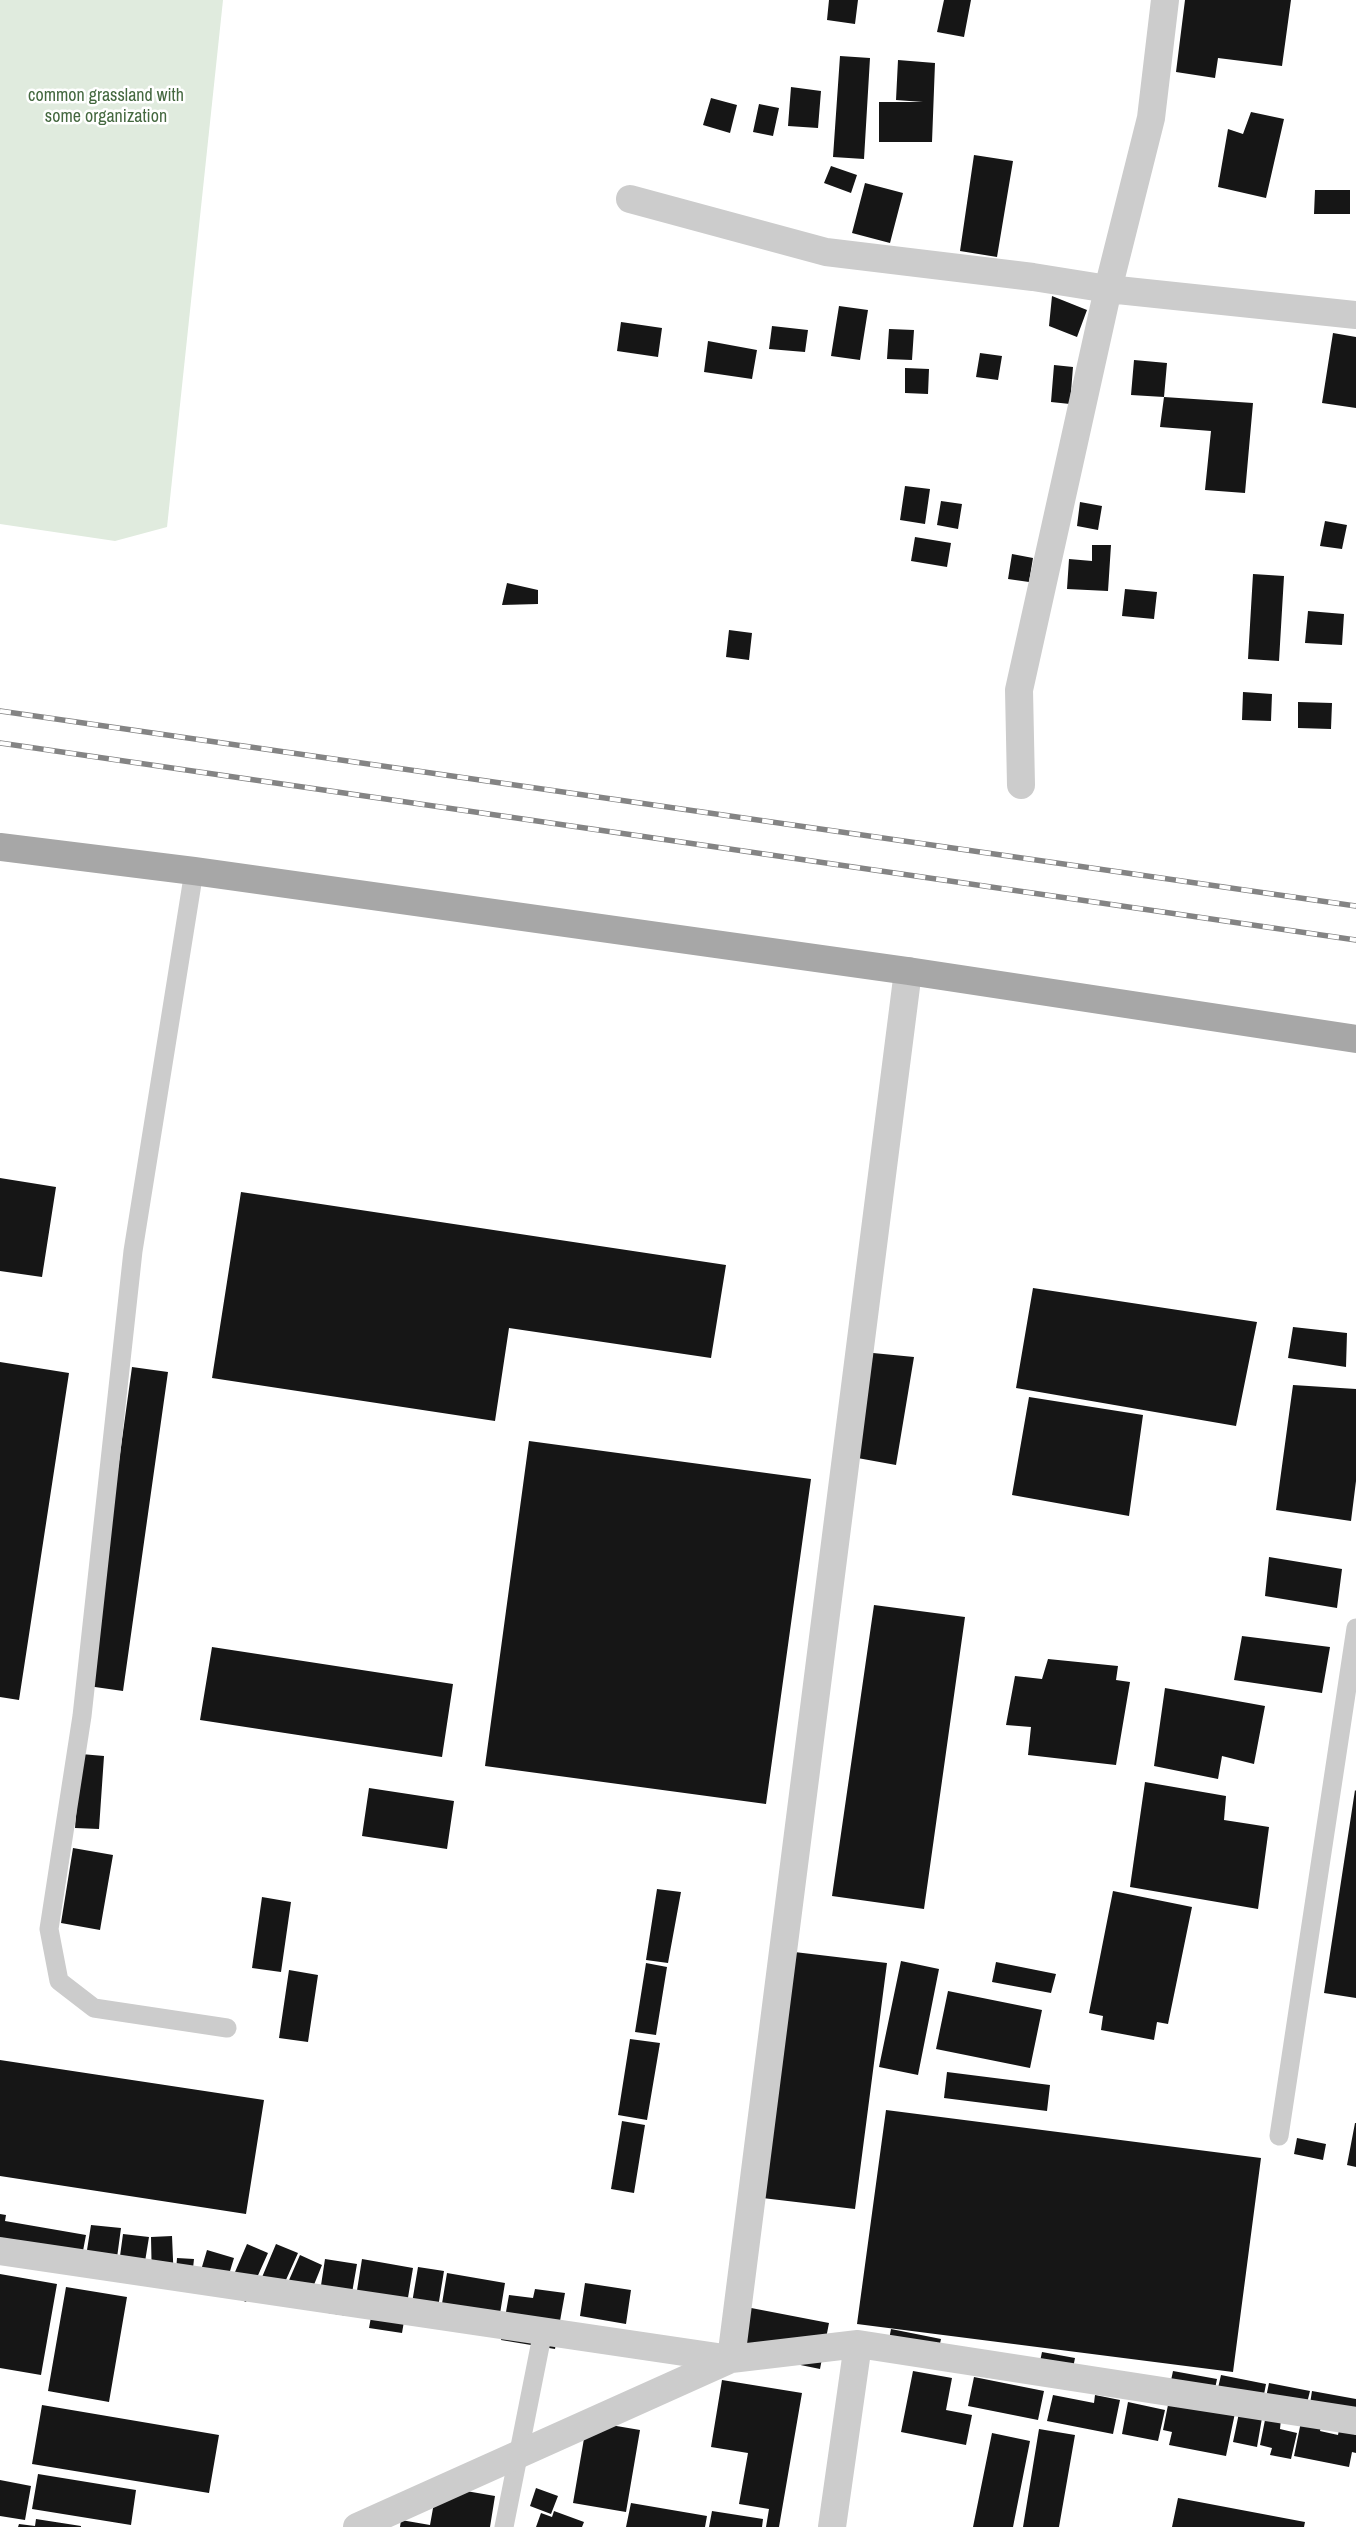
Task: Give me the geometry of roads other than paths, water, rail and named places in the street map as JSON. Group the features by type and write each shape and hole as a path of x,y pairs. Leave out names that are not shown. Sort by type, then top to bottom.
{"main road":[{"path":"0,847 194,871 908,972 1356,1039"}],"street":[{"path":"1021,785 1019,690 1108,289 1151,118 1165,0"},
{"path":"630,199 826,252 1033,277 1108,289 1356,315"},
{"path":"731,2360 908,972"},
{"path":"0,2251 731,2360 858,2344 1356,2421"},
{"path":"832,2527 858,2344"},
{"path":"357,2527 731,2360"}],"lane":[{"path":"194,871 133,1251 82,1716 49,1929 60,1981 94,2008 227,2028"},
{"path":"1279,2136 1356,1628"},
{"path":"504,2527 543,2331"}],"railway":[{"path":"0,711 1356,906"},
{"path":"0,743 1356,940"}],"park label":[{"name":"common grassland with some organization","path":"106,106"}]}
